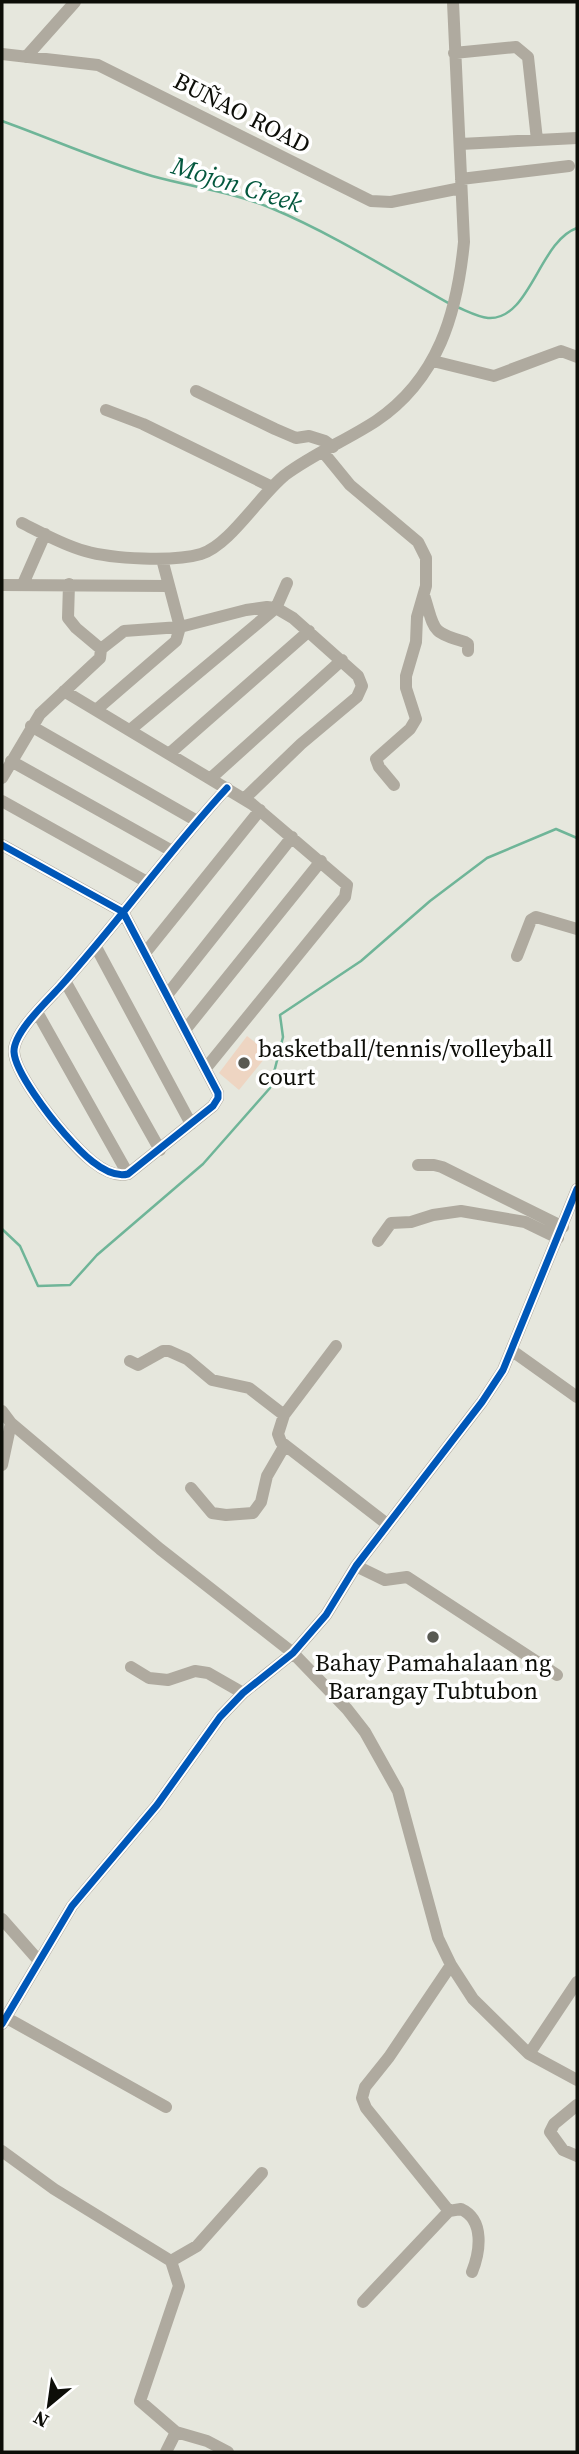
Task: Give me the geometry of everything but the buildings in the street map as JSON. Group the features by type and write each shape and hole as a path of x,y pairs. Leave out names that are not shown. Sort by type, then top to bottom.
{"street":[{"path":"26,57 75,2"},
{"path":"22,523 74,547 95,553 162,559 199,555 217,546 272,487 298,466 377,420 416,387 433,361 452,313 464,242 453,2"},
{"path":"454,53 516,47 528,57 537,140"},
{"name":"BUÑAO ROAD","path":"2,54 98,65 371,201 391,202 461,183 569,166"},
{"path":"460,144 577,138"},
{"path":"433,361 494,376 561,351 577,357"},
{"path":"196,391 296,438 309,436 325,441 350,485 418,542 426,558 424,594 417,617 416,642 406,688 416,719 410,729 376,759 394,785"},
{"path":"106,410 180,442 272,487"},
{"path":"23,584 44,534"},
{"path":"96,710 173,645 178,636 180,627 162,559"},
{"path":"130,730 276,608 287,583"},
{"path":"69,584 68,618 101,649"},
{"path":"2,585 169,586"},
{"path":"424,594 435,630 441,635 465,642 468,644 468,651"},
{"path":"2,778 40,714 100,658 101,649 124,631 180,627 246,610 276,608 293,618 342,660 361,681 362,686 357,697 244,799"},
{"path":"170,753 309,632"},
{"path":"211,778 342,660"},
{"path":"64,691 244,799 346,882 345,897 206,1068"},
{"path":"31,726 197,821"},
{"path":"11,761 172,851"},
{"path":"2,845 123,912 216,1088 218,1098 213,1106 128,1174 116,1175 107,1171 78,1148 51,1118 16,1060 15,1046 19,1035 37,1012 96,947 123,912 172,851 227,788"},
{"path":"2,801 147,882"},
{"path":"145,953 260,810"},
{"path":"167,995 292,837"},
{"path":"185,1030 321,861"},
{"path":"517,956 531,920 536,917 577,929"},
{"path":"96,947 191,1124"},
{"path":"65,981 160,1150"},
{"path":"37,1012 128,1174"},
{"path":"418,1165 442,1167 561,1233"},
{"path":"166,2107 4,2021 72,1906 157,1805 220,1717 243,1693 293,1653 326,1615 356,1566 482,1402 503,1370 577,1189"},
{"path":"378,1241 391,1223 411,1222 433,1215 461,1211 525,1222 561,1233"},
{"path":"336,1346 284,1415 278,1438 387,1524"},
{"path":"511,1350 577,1397"},
{"path":"130,1361 138,1365 163,1351 169,1351 187,1359 212,1380 249,1388 284,1415"},
{"path":"2,1411 11,1423 160,1549 293,1653 347,1709 365,1732 398,1791 438,1938 450,1965 473,1999 529,2054 577,2080"},
{"path":"2,1465 11,1423"},
{"path":"191,1489 212,1513 226,1516 253,1513 261,1502 267,1476 285,1445"},
{"path":"356,1566 384,1580 407,1577 557,1675"},
{"path":"131,1667 149,1678 168,1680 195,1671 208,1673 243,1693"},
{"path":"2,1919 39,1961"},
{"path":"449,2211 366,2108 362,2098 365,2087 389,2057 450,1965"},
{"path":"529,2054 577,1982"},
{"path":"577,2105 554,2124 550,2132 563,2150 577,2156"},
{"path":"2,2151 54,2189 171,2261 179,2286 140,2401 176,2432 207,2441 228,2452"},
{"path":"171,2261 197,2246 262,2173"},
{"path":"363,2302 449,2211 461,2209 473,2220 480,2243 472,2272"},
{"path":"166,2452 176,2432"}],"shaded area":[{"name":"basketball/tennis/volleyball court","path":"247,1036 269,1053 239,1090 219,1073"}],"waterway":[{"name":"Mojon Creek","path":"2,121 133,170 271,208 339,241 450,304"},
{"name":"Mojon Creek","path":"457,307 488,318 502,316 525,294 553,248 564,236 577,228"},
{"path":"2,1229 20,1246 38,1286 70,1285 97,1255 203,1164 270,1088 283,1037 280,1015 361,961 430,901 487,858 556,829 577,838"}],"cycle path":[{"path":"2,845 123,912 218,1093 213,1106 128,1174 119,1175 101,1168 84,1155 64,1133 42,1106 20,1071 14,1052 15,1044 32,1018 81,963 123,913 143,888 163,862 227,788"},
{"path":"2,2024 72,1906 157,1805 220,1717 243,1693 293,1653 326,1615 356,1566 482,1402 503,1370 577,1189"}],"place":[{"name":"basketball/tennis/volleyball court","path":"244,1063"},
{"name":"Bahay Pamahalaan ng Barangay Tubtubon","path":"433,1637"}]}
